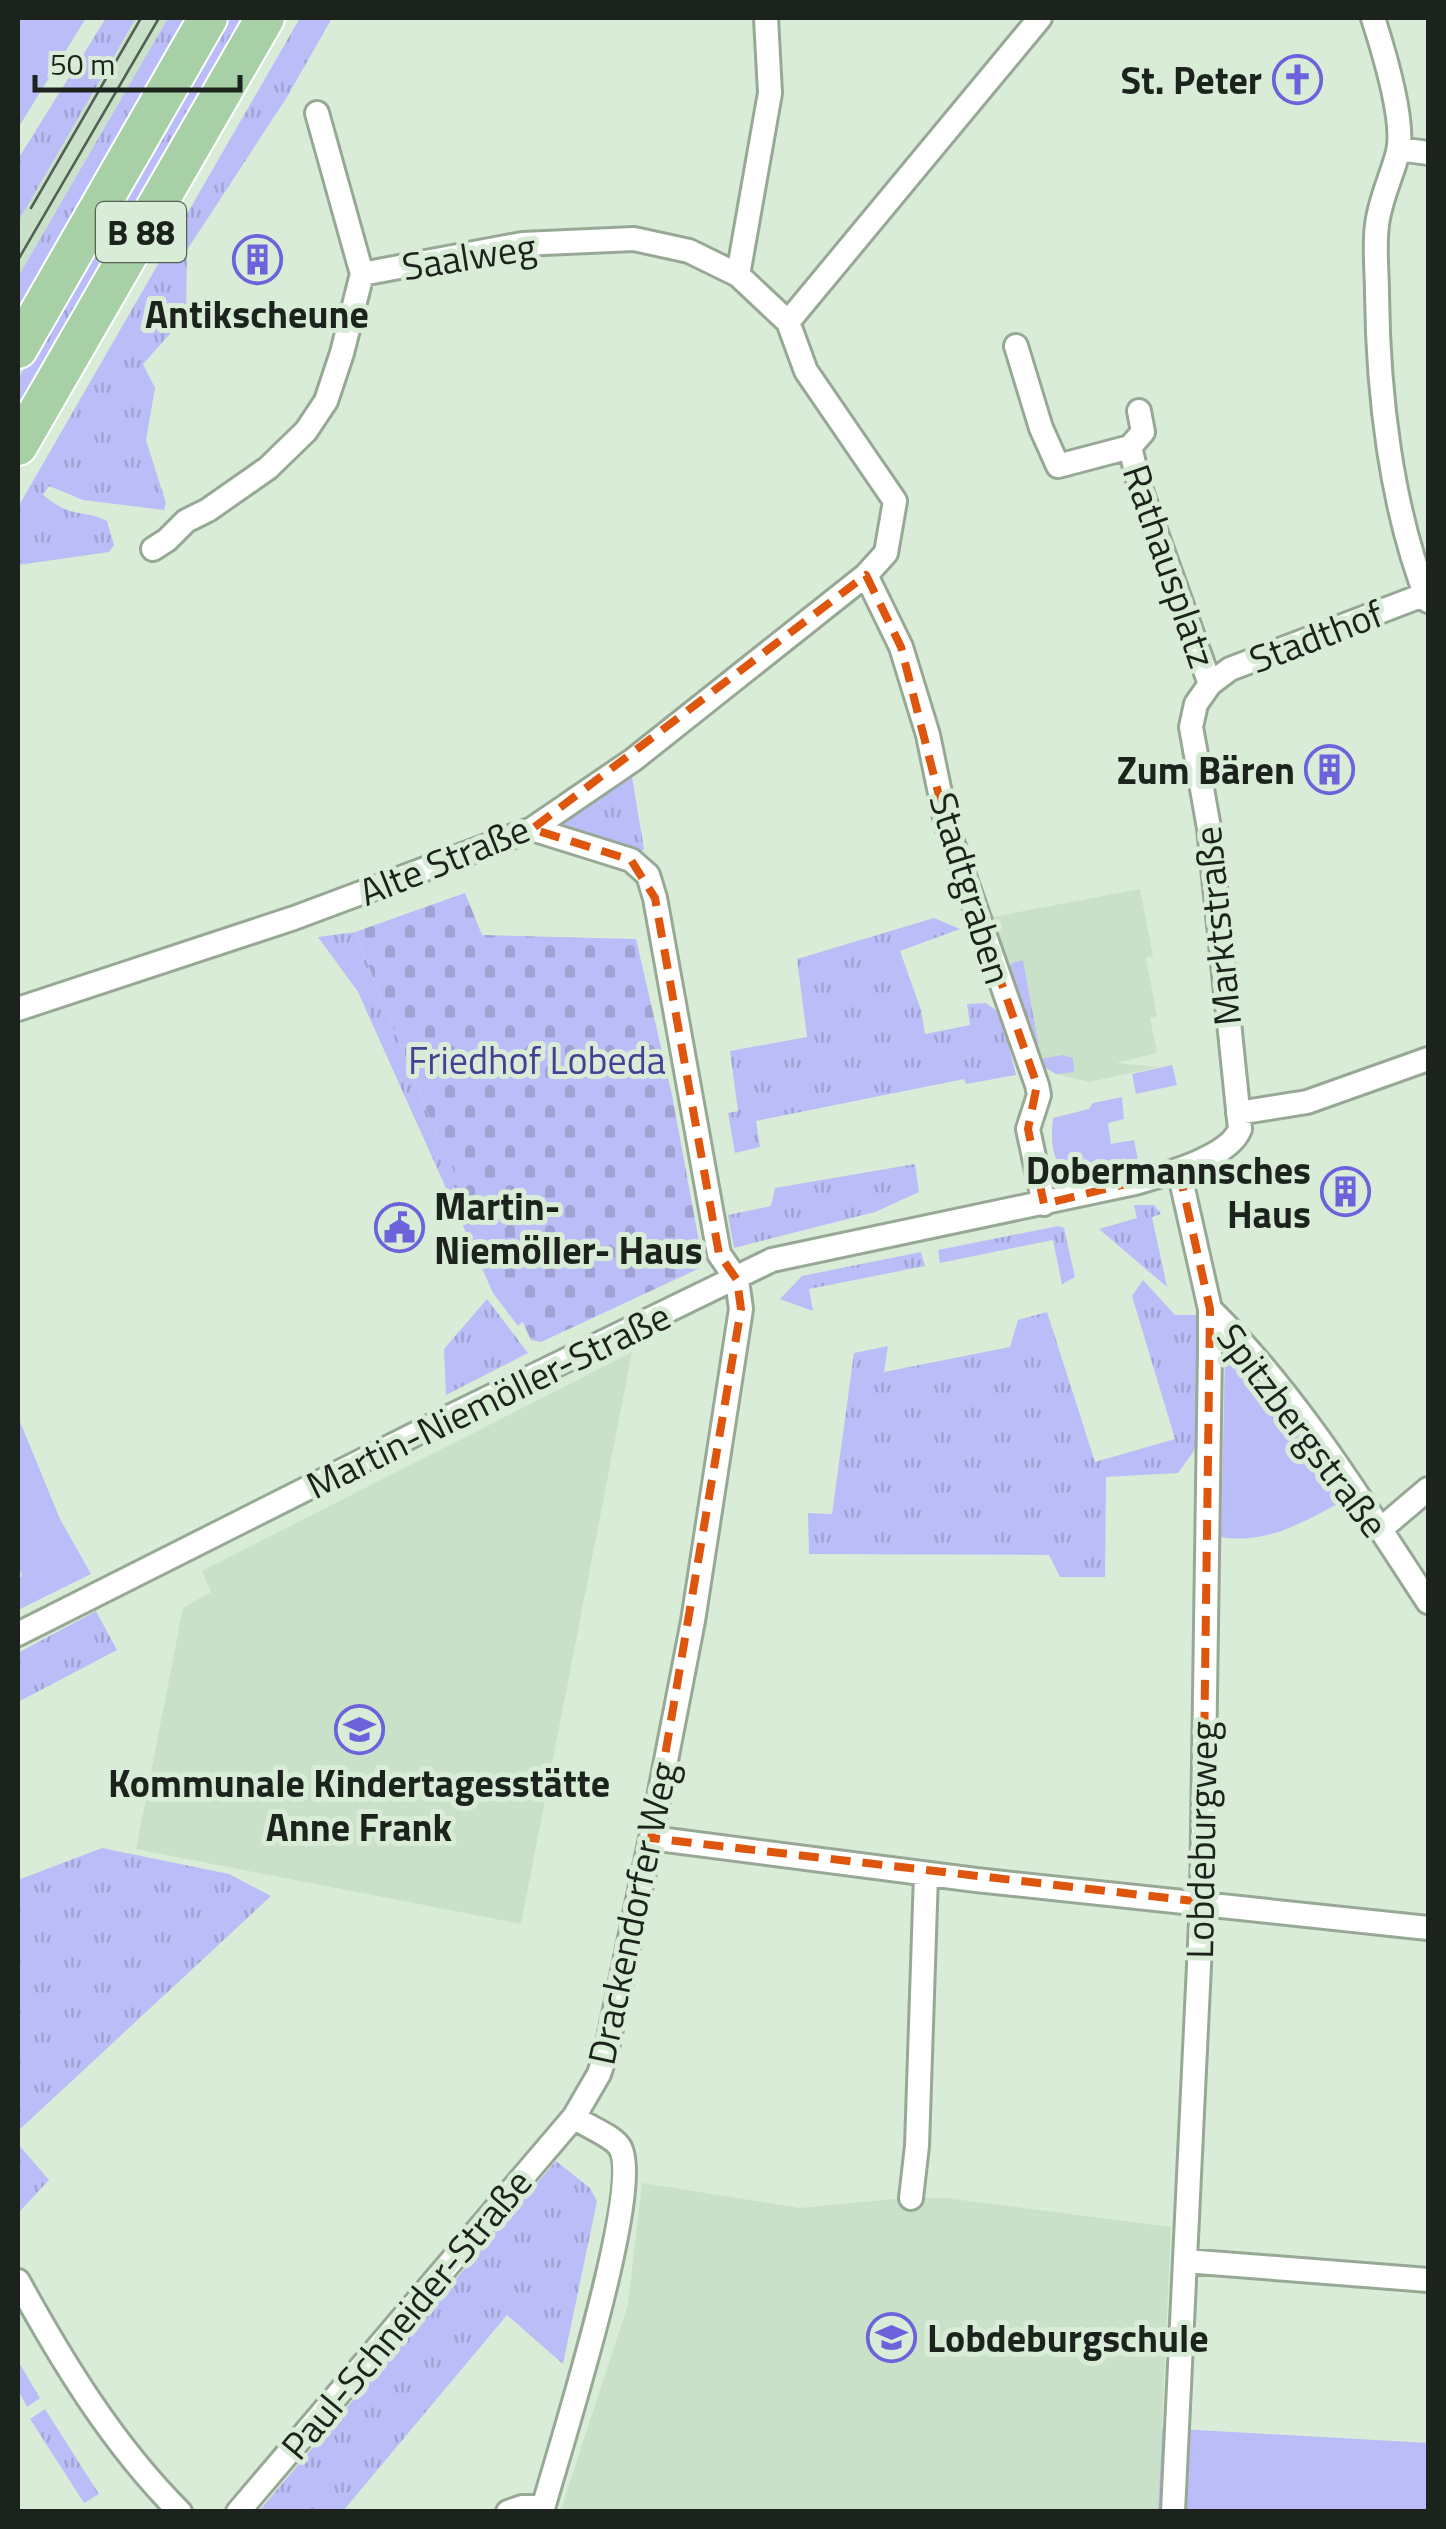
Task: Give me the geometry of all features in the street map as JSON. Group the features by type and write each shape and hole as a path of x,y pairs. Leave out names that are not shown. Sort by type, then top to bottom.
{"main road":[{"name":"B 88","path":"18,348 208,18"},
{"name":"B 88","path":"18,446 265,18"}],"street":[{"path":"738,275 770,92 766,18"},
{"path":"788,322 1040,18"},
{"path":"1373,18 1391,75 1399,149 1388,176 1377,226 1377,356 1392,464 1427,598"},
{"name":"Saalweg","path":"316,112 362,274 522,244 634,239 688,251 738,275 788,322 806,371 895,502 886,554 866,575"},
{"path":"1399,149 1428,153"},
{"path":"153,549 186,520 208,510 268,468 306,430 326,402 362,274"},
{"name":"Rathausplatz","path":"1016,346 1041,428 1058,466 1130,447 1143,432 1139,411"},
{"name":"Rathausplatz","path":"1130,447 1140,488 1210,684"},
{"name":"Alte Straße","path":"18,1009 294,918 532,829 632,760 866,575"},
{"name":"Stadtgraben","path":"866,575 901,647 928,735 947,827 1040,1095 1028,1129 1044,1204"},
{"name":"Stadthof","path":"1210,684 1230,669 1427,598"},
{"name":"Marktstraße","path":"1210,684 1196,704 1191,727 1209,828 1238,1113"},
{"path":"532,829 631,860 648,875 656,898 719,1254 736,1280"},
{"path":"1238,1113 1308,1102 1428,1060"},
{"name":"Martin-Niemöller-Straße","path":"18,1634 772,1260 1044,1204 1178,1171 1232,1143 1240,1129 1238,1113"},
{"name":"Lobdeburgweg","path":"1174,2512 1202,1902 1210,1308 1178,1171"},
{"name":"Drackendorfer Weg","path":"574,2117 599,2074 606,2053 652,1838 692,1621 742,1309 736,1280"},
{"name":"Spitzbergstraße","path":"1210,1308 1294,1406 1428,1602"},
{"path":"1380,1529 1428,1489"},
{"path":"652,1838 926,1874 1428,1928"},
{"path":"911,2198 918,2146 926,1874"},
{"path":"508,2512 522,2507 543,2509 613,2260 625,2161 618,2144 574,2117"},
{"name":"Paul-Schneider-Straße","path":"238,2512 574,2117"},
{"path":"1185,2261 1428,2280"},
{"path":"18,2281 76,2381 139,2468 180,2512"}],"highlighted area":[{"path":"866,575 901,647 947,827 1037,1085 1028,1129 1044,1204 1179,1171 1210,1309 1202,1902 651,1838 741,1309 737,1280 719,1254 655,898 631,860 532,829"}],"shaded area":[{"path":"136,18 168,18 18,277 18,222"},
{"path":"1140,889 1153,956 1146,958 1157,1016 1150,1018 1157,1053 1116,1063 1159,1067 1089,1082 1056,1074 1037,1063 982,919"},
{"name":"Kommunale Kindertagesstätte Anne Frank","path":"632,1352 521,1924 136,1849 183,1608 211,1592 202,1571"},
{"name":"Lobdeburgschule","path":"642,2183 800,2208 945,2198 1171,2227 1158,2511 560,2512 628,2305"}],"green space":[{"path":"18,18 86,18 18,128"},
{"path":"106,18 136,18 18,222 18,159"},
{"path":"168,18 186,18 18,311 18,277"},
{"path":"226,18 248,18 18,415 18,379"},
{"path":"300,18 332,18 287,97 187,250 186,316 143,364 155,388 146,440 166,503 164,510 83,500 49,486 43,495 56,505 107,521 114,545 109,552 18,565 18,507"},
{"path":"631,771 642,851 558,827 555,819"},
{"name":"Friedhof Lobeda","path":"465,893 482,935 636,939 672,1095 702,1258 700,1268 541,1342 531,1340 430,1119 355,932"},
{"path":"934,918 960,929 900,951 921,1010 925,1034 970,1025 967,1004 986,1003 1001,1014 1016,1075 966,1084 964,1079 756,1121 760,1147 735,1153 728,1113 738,1111 730,1051 807,1037 797,959"},
{"path":"355,932 430,1119 523,1321 518,1326 493,1293 358,992 318,937"},
{"path":"1023,960 1041,1059 1062,1055 1073,1058 1074,1072 1056,1074 1037,1063 1007,969"},
{"path":"1172,1065 1177,1085 1136,1094 1132,1074"},
{"path":"1122,1097 1124,1119 1108,1123 1111,1144 1134,1140 1138,1160 1061,1169 1052,1145 1053,1118"},
{"path":"915,1164 919,1192 875,1212 734,1248 728,1215 771,1206 775,1188"},
{"path":"1134,1205 1154,1205 1161,1214 1152,1217 1167,1287 1099,1229 1137,1218"},
{"path":"1058,1226 1064,1228 1075,1277 1062,1284 1053,1240 940,1263 938,1250"},
{"path":"921,1252 925,1266 809,1289 813,1311 780,1299 802,1276"},
{"path":"1143,1280 1175,1315 1197,1315 1196,1448 1178,1473 1106,1477 1105,1577 1060,1577 1049,1555 809,1554 808,1513 832,1514 854,1353 888,1346 884,1372 1010,1347 1018,1320 1047,1312 1095,1462 1175,1439 1132,1296"},
{"path":"487,1299 528,1353 446,1395 444,1349"},
{"path":"1235,1352 1300,1432 1347,1499 1287,1529 1238,1539 1221,1537 1225,1357"},
{"path":"18,1417 60,1519 91,1574 18,1610 18,1579 22,1576 18,1566"},
{"path":"96,1611 117,1650 18,1702 18,1653"},
{"path":"102,1848 229,1874 271,1896 18,2131 18,1880"},
{"path":"18,2144 49,2180 20,2211 18,2205"},
{"path":"556,2161 590,2188 597,2201 563,2364 507,2315 343,2511 259,2511"},
{"path":"18,2361 40,2398 27,2407 18,2390"},
{"path":"45,2409 99,2494 84,2503 30,2419"},
{"path":"1162,2428 1428,2443 1428,2511 1158,2512"}],"tram line":[{"path":"31,208 141,18"},
{"path":"18,260 159,18"}],"place":[{"name":"St. Peter","path":"1297,80"},
{"name":"Antikscheune","path":"257,260"},
{"name":"Zum Bären","path":"1330,770"},
{"name":"Dobermannsches Haus","path":"1346,1192"},
{"name":"Martin- Niemöller- Haus","path":"399,1228"},
{"name":"Kommunale Kindertagesstätte Anne Frank","path":"359,1729"},
{"name":"Lobdeburgschule","path":"892,2338"}]}
